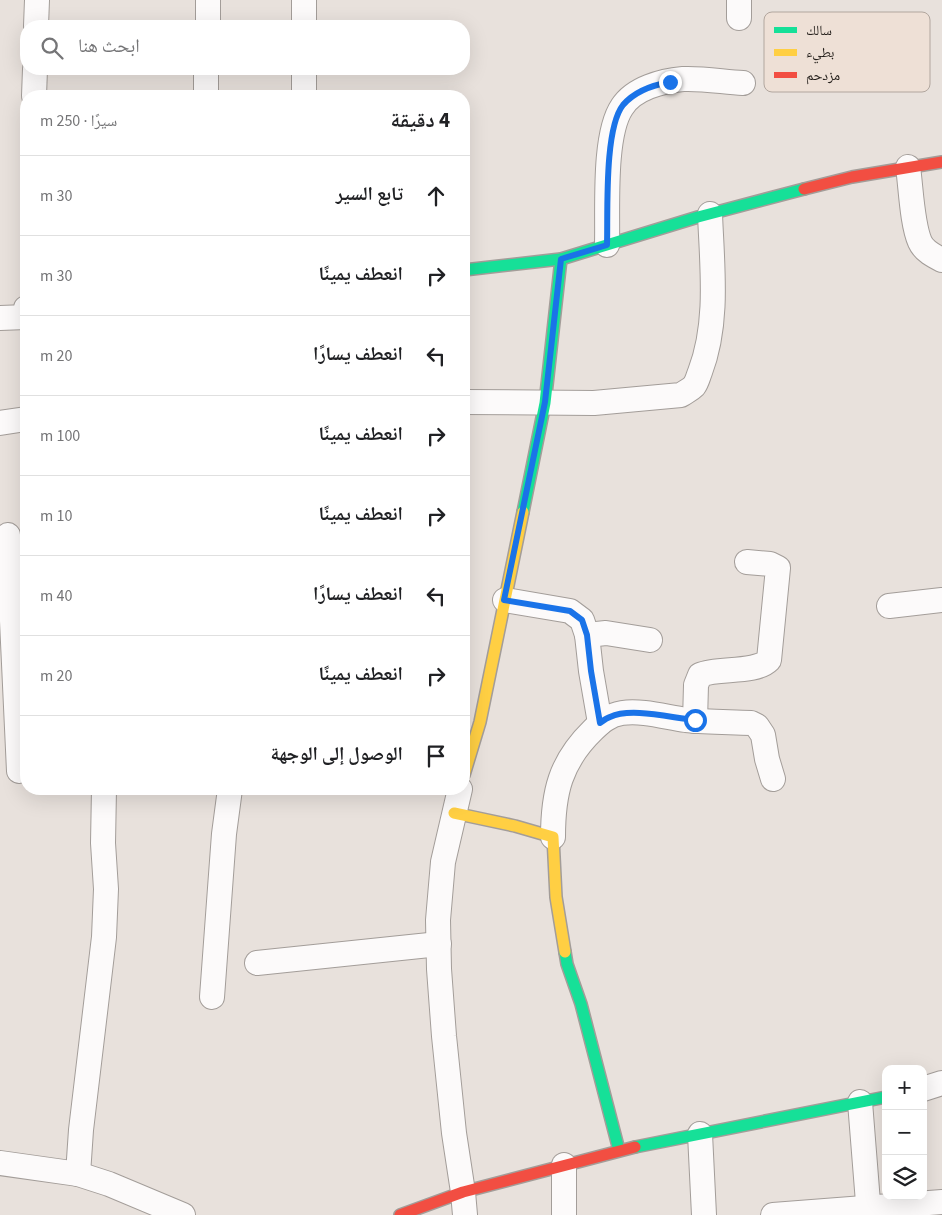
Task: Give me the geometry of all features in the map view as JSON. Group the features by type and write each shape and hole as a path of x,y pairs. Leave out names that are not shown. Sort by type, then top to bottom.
{"street":[{"path":"36,20 37,0"},
{"path":"208,0 208,20"},
{"path":"304,0 304,20"},
{"path":"34,90 35,75"},
{"path":"206,75 206,90"},
{"path":"304,75 304,90"},
{"path":"607,245 610,148 612,132 623,106 634,95 653,85 683,79 743,83"},
{"path":"470,269 561,259 710,214 852,176 942,162"},
{"path":"908,167 920,242 929,253 942,260"},
{"path":"470,402 594,403 681,395 695,385 705,361 713,294 710,214"},
{"path":"472,721 504,600 545,402 561,259"},
{"path":"0,318 20,317"},
{"path":"0,423 20,420"},
{"path":"12,534 18,771"},
{"path":"695,720 696,685 700,675 709,672 756,666 769,660 778,568 770,564 747,562"},
{"path":"504,600 570,611 582,620 587,635 600,723"},
{"path":"889,606 942,600"},
{"path":"587,635 606,633 650,640"},
{"path":"619,1150 580,1004 567,964 556,897 553,811 558,783 565,766 578,745 600,723 622,713 644,714 695,720 751,723 757,726 762,735 773,779"},
{"path":"78,1174 81,1130 104,937 106,889 103,843 104,795"},
{"path":"212,996 224,834 229,795"},
{"path":"458,795 443,862 438,920 441,998 454,1133 464,1204"},
{"path":"454,813 515,826 553,837"},
{"path":"257,963 439,944"},
{"path":"927,1088 942,1083"},
{"path":"412,1213 464,1204 564,1165 619,1150 882,1098"},
{"path":"860,1102 869,1212"},
{"path":"700,1134 704,1215"},
{"path":"0,1163 78,1174 109,1184 183,1215"},
{"path":"564,1165 564,1215"},
{"path":"773,1215 869,1212 942,1202"}],"traffic: fast":[{"path":"470,269 561,259 698,217 804,189"},
{"path":"523,512 545,403 561,259"},
{"path":"565,952 567,964 581,1004 619,1150"},
{"path":"635,1147 882,1098"}],"traffic: slow":[{"path":"470,755 480,722 523,512"},
{"path":"454,813 515,826 553,837 556,897 565,952"}],"traffic: jam":[{"path":"804,189 852,177 942,162"},
{"path":"400,1215 463,1192 635,1147"}],"route":[{"path":"670,82 653,85 634,95 623,106 617,117 612,132 610,148 607,245 561,259 545,402 504,600 570,611 582,620 587,635 600,723 622,713 695,720"}]}
